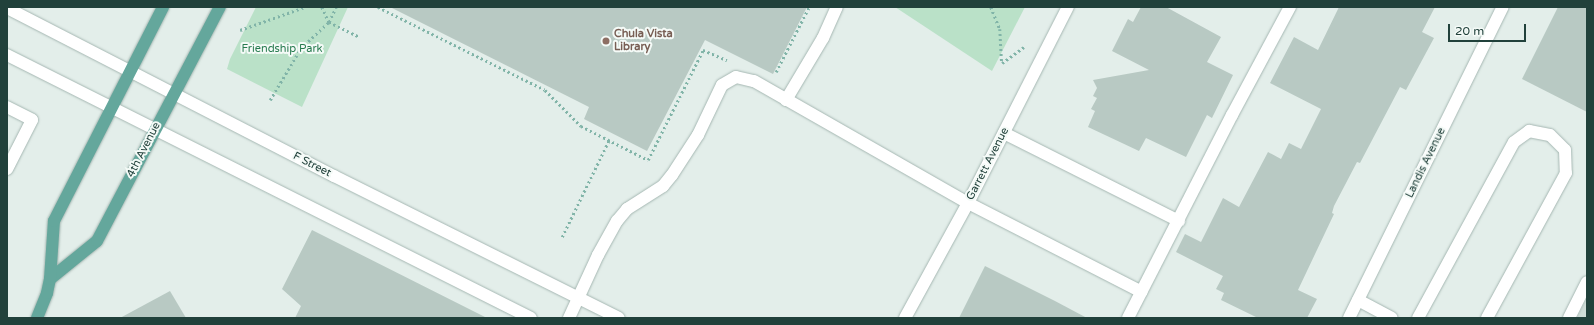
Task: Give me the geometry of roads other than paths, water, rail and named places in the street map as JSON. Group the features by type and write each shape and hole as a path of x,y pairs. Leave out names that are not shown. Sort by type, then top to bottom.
{"main road":[{"path":"37,318 48,293 54,221 163,7"},
{"name":"4th Avenue","path":"50,279 97,241 220,7"},
{"path":"786,100 823,38 837,7"},
{"name":"Garrett Avenue","path":"904,318 968,203 1068,7"},
{"path":"1128,318 1232,115 1290,7"},
{"name":"Landis Avenue","path":"1349,318 1503,7"},
{"name":"F Street","path":"10,8 174,94 619,318"},
{"path":"7,55 531,318"},
{"path":"569,318 598,255 617,221 628,209 663,186 698,135 722,85 730,79 741,77 754,82 968,203 1142,292"},
{"path":"7,107 32,120 7,169"},
{"path":"1418,318 1514,142 1529,131 1550,135 1565,150 1566,173 1487,318"},
{"path":"1004,134 1179,221"},
{"path":"1569,318 1587,282"},
{"path":"1358,300 1392,318"}],"place":[{"name":"Chula Vista Library","path":"606,41"}],"park label":[{"name":"Friendship Park","path":"282,49"}]}
